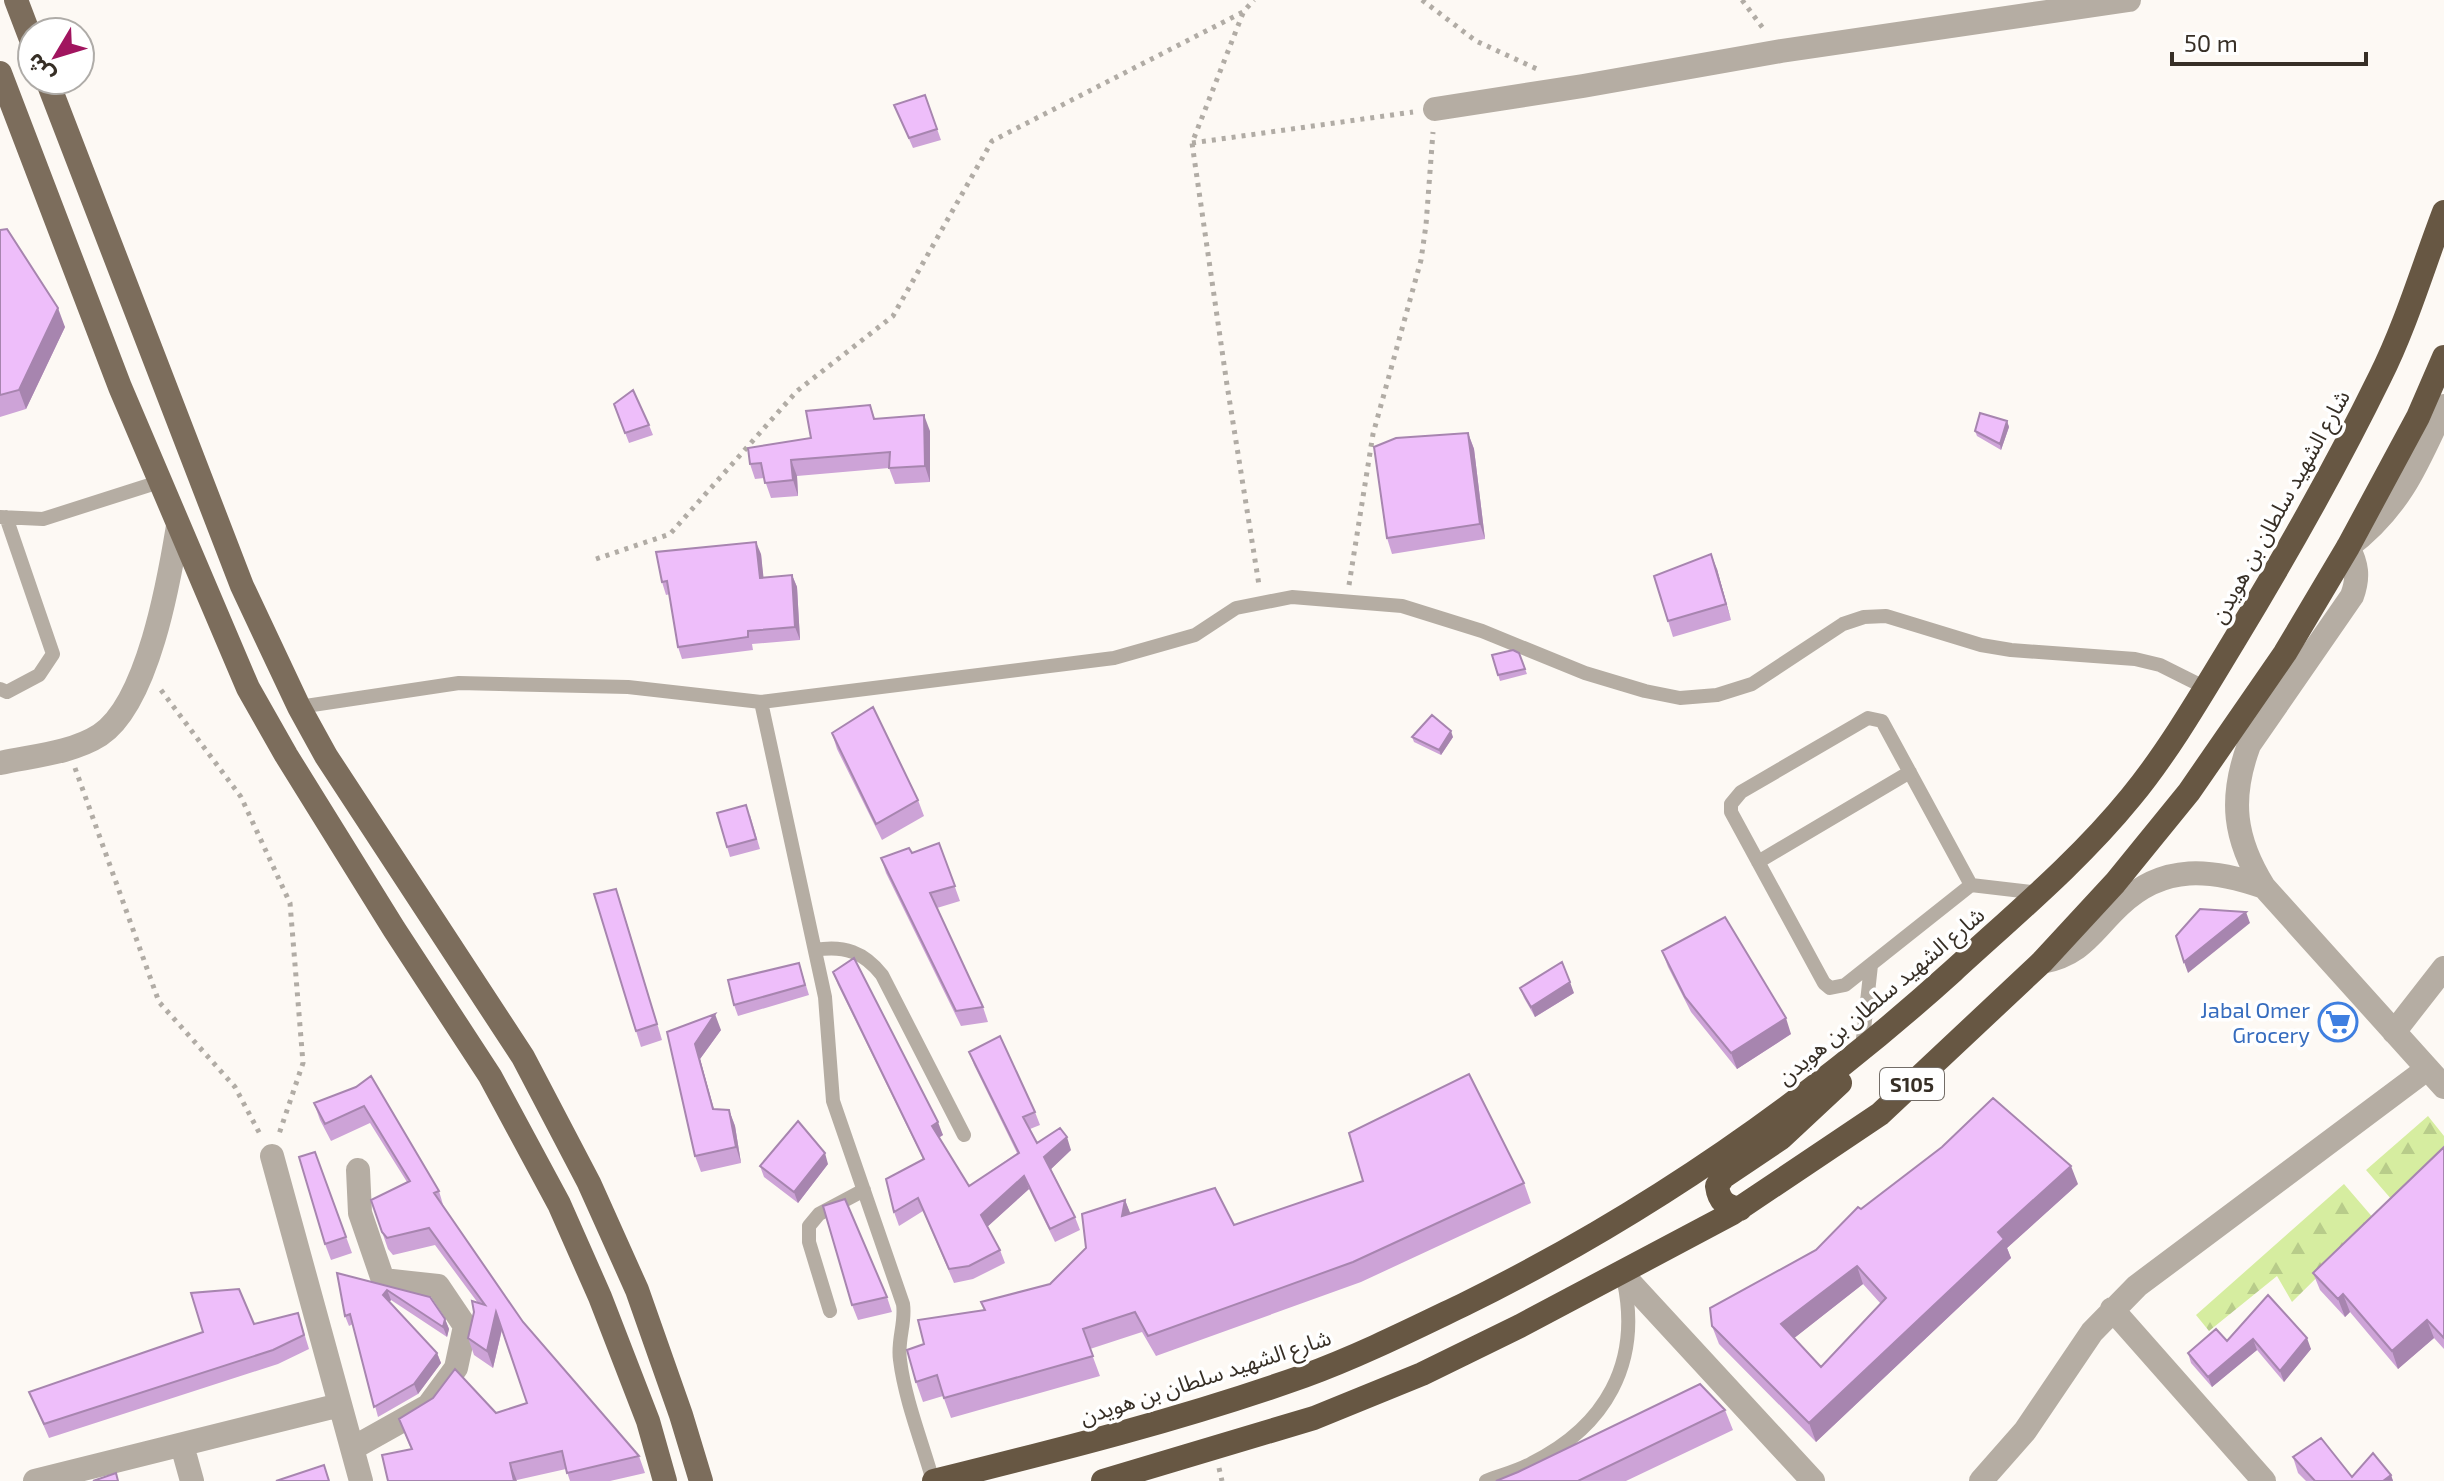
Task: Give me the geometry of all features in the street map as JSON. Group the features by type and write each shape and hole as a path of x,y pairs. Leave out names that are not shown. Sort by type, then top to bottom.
{"highway":[{"name":"شارع الشهيد سلطان بن هويدن","path":"934,1481 1117,1435 1200,1410 1308,1374 1410,1331 1513,1280 1666,1192 1749,1137 1861,1051 2039,893 2134,794 2206,688 2274,575 2382,373 2444,212"},
{"name":"S105","path":"1103,1481 1314,1418 1422,1374 1622,1274 1740,1209 1880,1114 2042,962 2115,883 2189,792 2285,653 2348,547 2418,417 2444,357"},
{"path":"1740,1209 1728,1206 1718,1197 1717,1186 1723,1177 1781,1138 1816,1107 1844,1079 1861,1051"}],"main road":[{"path":"0,73 120,387 255,702 394,929 490,1076 559,1204 627,1366 648,1421 665,1481"},
{"path":"53,96 242,586 299,707 334,769 523,1057 582,1169 637,1290 701,1481"}],"street":[{"path":"1435,109 1781,51 2129,0"},
{"path":"2444,406 2400,496 2375,525 2348,547 2357,573 2352,596 2249,745 2240,768 2237,818 2242,843 2264,887 2444,1087"},
{"path":"0,763 68,749 98,736 125,709 144,667 169,580 178,526"},
{"path":"2042,962 2067,955 2081,946 2120,904 2146,886 2174,875 2230,875 2264,887"},
{"path":"2394,1032 2444,968"},
{"path":"1981,1481 2025,1431 2074,1356 2112,1309 2163,1264 2427,1069"},
{"path":"272,1156 361,1481"},
{"path":"353,1448 428,1406 456,1368 465,1326 438,1286 383,1280 360,1213 358,1170"},
{"path":"1622,1274 1813,1481"},
{"path":"2112,1309 2264,1481"},
{"path":"35,1481 340,1405"},
{"path":"182,1445 192,1481"}],"lane":[{"path":"0,689 7,692 39,675 53,654 3,517 43,519 159,482"},
{"path":"299,707 459,683 628,687 761,702 1114,658 1195,635 1236,608 1292,597 1402,606 1482,631 1585,673 1680,698 1717,695 1752,684 1843,624 1864,617 1886,616 1981,645 2135,659 2160,665 2206,688"},
{"path":"761,702 825,997 833,1101 903,1304 900,1364 934,1481"},
{"path":"1971,885 1882,721 1868,718 1741,792 1731,804 1731,812 1824,983 1830,988 1845,985 1971,885 2039,893"},
{"path":"1758,862 1910,772"},
{"path":"815,950 847,949 873,963 964,1135"},
{"path":"1861,1051 1871,965"},
{"path":"830,1311 809,1242 809,1226 819,1214 864,1190"},
{"path":"1486,1481 1531,1464 1561,1446 1586,1426 1607,1400 1621,1371 1629,1339 1629,1306 1622,1274"}],"path":[{"path":"596,559 670,534 797,391 893,316 992,141 1243,12 1254,0"},
{"path":"1422,0 1476,41 1541,70"},
{"path":"1742,0 1781,51"},
{"path":"1243,12 1192,143 1262,603"},
{"path":"1192,143 1435,109 1421,260 1373,434 1346,602"},
{"path":"144,667 241,797 290,903 303,1063 272,1156"},
{"path":"68,749 159,1002 235,1087 272,1156"}],"green space":[{"path":"2428,1116 2444,1136 2444,1146 2392,1200 2366,1170"},
{"path":"2344,1184 2375,1220 2292,1302 2277,1276 2209,1331 2196,1315"}],"building":[{"path":"925,95 937,129 909,138 894,105"},
{"path":"7,229 58,308 19,390 0,395 0,230"},
{"path":"633,390 649,425 625,433 614,404"},
{"path":"870,405 874,419 924,415 925,466 889,468 890,452 791,460 793,480 765,483 761,463 750,464 748,448 811,438 806,411"},
{"path":"1980,413 2007,421 2000,444 1975,431"},
{"path":"1468,433 1480,524 1387,538 1374,447 1396,438"},
{"path":"756,542 760,578 792,575 795,627 748,631 748,637 678,647 667,581 662,582 656,552"},
{"path":"1711,554 1726,604 1668,621 1654,576"},
{"path":"1513,650 1519,653 1525,669 1498,675 1492,655"},
{"path":"873,707 918,800 876,824 832,733"},
{"path":"1432,715 1451,731 1439,750 1412,737"},
{"path":"746,805 756,839 727,847 717,813"},
{"path":"939,843 955,886 930,893 983,1007 956,1011 881,858 909,848 912,853"},
{"path":"616,889 657,1024 636,1031 594,894"},
{"path":"2200,909 2246,912 2184,962 2176,936"},
{"path":"1725,917 1786,1018 1731,1053 1685,997 1662,951"},
{"path":"854,958 938,1122 932,1126 969,1186 1019,1153 969,1052 1000,1036 1035,1112 1023,1117 1037,1143 1060,1128 1067,1137 1044,1157 1075,1217 1050,1229 1024,1176 981,1215 1000,1250 969,1266 949,1269 918,1198 894,1212 886,1179 924,1159 833,972"},
{"path":"1562,962 1570,982 1531,1007 1520,988"},
{"path":"799,963 805,985 734,1005 728,980"},
{"path":"715,1014 695,1044 713,1109 729,1110 736,1147 695,1156 667,1032"},
{"path":"1469,1074 1524,1183 1353,1262 1148,1336 1135,1312 1083,1329 1093,1356 944,1398 937,1375 916,1382 907,1350 924,1344 918,1320 985,1310 981,1302 1050,1284 1086,1248 1082,1214 1125,1200 1122,1216 1215,1188 1234,1225 1363,1181 1349,1133"},
{"path":"371,1076 439,1191 434,1193 523,1322 639,1456 567,1473 562,1451 510,1463 514,1481 388,1481 382,1455 412,1449 399,1419 433,1398 455,1369 496,1413 527,1403 496,1312 487,1351 468,1338 474,1312 472,1301 485,1305 429,1228 387,1238 382,1232 371,1200 410,1181 364,1106 325,1124 314,1103 356,1087"},
{"path":"1993,1098 2071,1166 1998,1232 2004,1239 1809,1423 1712,1326 1710,1308 1816,1250 1858,1207 1861,1209 1942,1147","holes":["1857,1266 1886,1298 1821,1367 1781,1324"]},
{"path":"798,1121 825,1153 794,1192 760,1166"},
{"path":"2444,1147 2444,1338 2427,1320 2392,1351 2343,1294 2338,1299 2313,1273"},
{"path":"315,1152 346,1237 325,1244 299,1157"},
{"path":"845,1199 887,1297 852,1305 823,1206"},
{"path":"337,1273 430,1297 445,1319 443,1327 387,1290 383,1295 437,1353 414,1384 374,1407 350,1314 345,1316"},
{"path":"239,1289 254,1324 298,1313 304,1335 273,1350 44,1424 29,1392 203,1332 191,1293"},
{"path":"2268,1295 2307,1338 2280,1371 2253,1339 2208,1377 2188,1353 2216,1329 2227,1341"},
{"path":"1700,1384 1725,1410 1578,1481 1496,1481 1518,1472"},
{"path":"2321,1438 2352,1477 2373,1453 2391,1475 2383,1481 2315,1481 2293,1457"},
{"path":"324,1465 329,1481 276,1481"},
{"path":"116,1473 118,1481 93,1481"}],"place":[{"name":"Jabal Omer Grocery","path":"2338,1022"}]}
